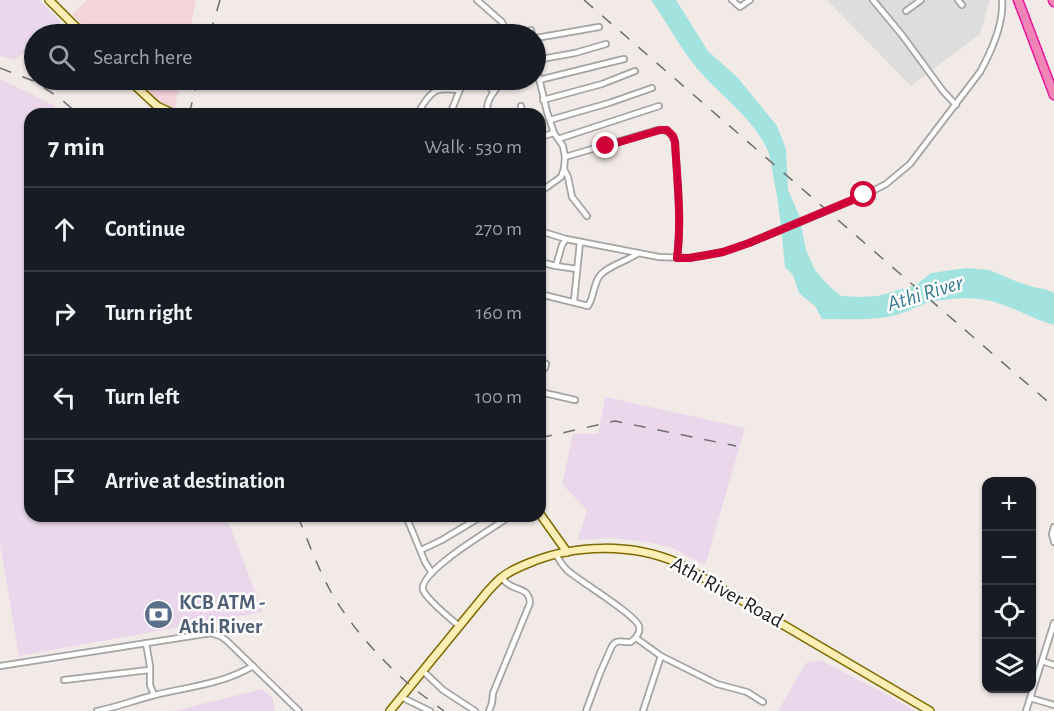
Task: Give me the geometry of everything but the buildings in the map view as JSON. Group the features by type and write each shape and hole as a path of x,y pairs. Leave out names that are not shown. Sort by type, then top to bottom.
{"highway":[{"path":"1018,0 1054,95"},
{"path":"1022,0 1026,23"}],"main road":[{"path":"49,0 73,24"},
{"path":"140,90 162,108"},
{"path":"546,522 567,552"},
{"name":"Athi River Road","path":"390,711 501,577 528,563 556,554 601,549 629,550 678,562 930,711"}],"street":[{"path":"477,0 503,24"},
{"path":"732,0 740,7 750,0"},
{"path":"873,0 956,105"},
{"path":"906,11 921,0"},
{"path":"958,0 962,5"},
{"path":"546,233 638,254 689,258 723,252 749,243 886,184 910,164 980,72 998,28 1002,0"},
{"path":"546,36 599,27"},
{"path":"546,58 606,44"},
{"path":"546,78 624,59"},
{"path":"543,100 602,84 635,71"},
{"path":"550,120 652,88"},
{"path":"421,108 436,91 459,90 452,108"},
{"path":"541,90 546,108"},
{"path":"487,108 494,92"},
{"path":"558,139 659,106"},
{"path":"546,109 554,133 563,146 565,157 564,169 558,180 546,188"},
{"path":"565,157 657,130 663,129 670,133 675,142 679,236 677,258"},
{"path":"546,135 554,133"},
{"path":"564,169 572,197 587,216"},
{"path":"556,266 566,239"},
{"path":"574,301 580,242"},
{"path":"546,295 588,306 592,301 600,275 638,254"},
{"path":"546,264 577,269"},
{"path":"546,393 575,400"},
{"path":"409,522 432,573"},
{"path":"421,550 472,522"},
{"path":"459,626 448,618 423,590 424,583 451,556 501,522"},
{"path":"1054,527 1052,534 1054,542"},
{"path":"556,554 568,571 637,622 639,631 631,642 613,643 586,711"},
{"path":"489,711 493,693 530,603 530,598 526,593 510,585 501,577"},
{"path":"1026,711 1054,623"},
{"path":"0,666 206,633 216,634 226,640 299,711"},
{"path":"636,638 662,656 717,684 747,692 763,702"},
{"path":"146,643 150,662 150,685 154,695"},
{"path":"643,711 662,656"},
{"path":"1042,661 1054,665"},
{"path":"97,711 111,709 154,695 204,685 236,675 253,666"},
{"path":"64,680 149,670"},
{"path":"423,671 442,690 475,711"},
{"path":"401,697 430,711"},
{"path":"1030,698 1054,705"}],"shaded area":[{"path":"0,0 39,0 61,22 58,24 24,24 24,52 15,60 0,56"},
{"path":"87,0 196,0 191,24 82,24 72,14"},
{"path":"827,0 990,0 980,34 911,86"},
{"path":"0,79 55,108 24,108 24,522 228,522 263,612 19,656 0,544"},
{"path":"147,90 178,90 175,108 159,102"},
{"path":"605,397 745,428 705,565 673,548 647,542 612,538 578,540 587,510 562,484 573,434 598,434"},
{"path":"820,660 915,711 778,711 806,663"},
{"path":"262,689 272,697 275,711 174,711"}],"water":[{"name":"Athi River","path":"651,0 676,0 708,51 738,78 777,126 786,149 788,190 799,215 806,250 815,270 841,296 878,296 916,285 931,273 967,268 989,270 1054,293 1054,325 999,303 967,298 934,301 887,317 822,319 815,306 799,293 793,275 785,267 778,202 767,149 754,128 696,67"}],"railway":[{"path":"213,24 220,0"},
{"path":"584,0 1054,407"},
{"path":"0,68 24,77"},
{"path":"48,90 71,108"},
{"path":"191,108 195,90"},
{"path":"546,437 615,421 736,446"},
{"path":"300,522 326,583 348,618 389,665 411,686 444,711"}],"place":[{"name":"KCB ATM - Athi River","path":"158,614"}],"route":[{"path":"606,146 663,129 673,136 679,221 677,258 723,252 864,195"}]}
